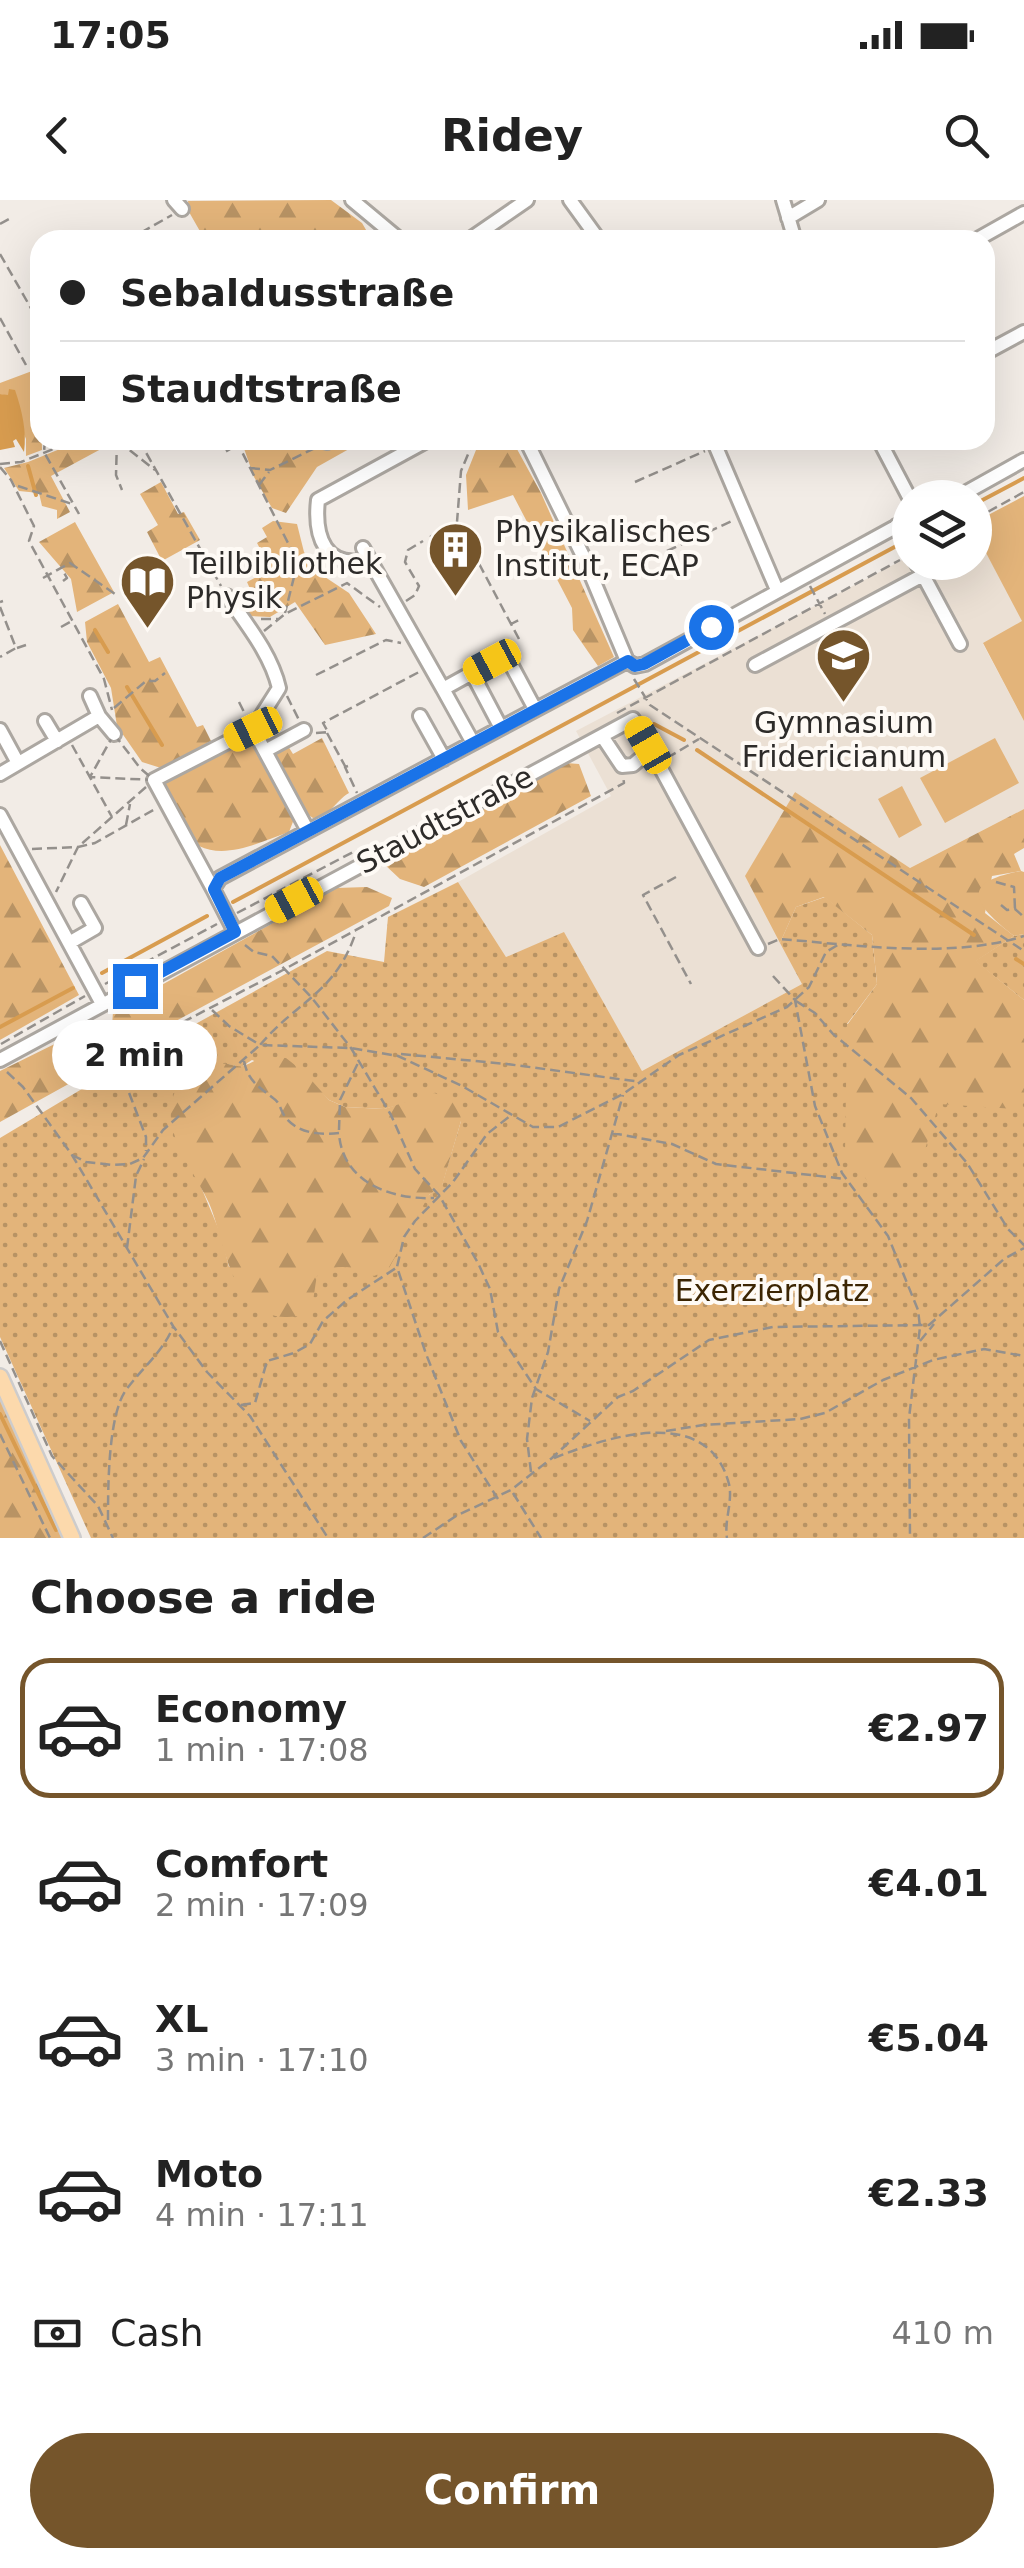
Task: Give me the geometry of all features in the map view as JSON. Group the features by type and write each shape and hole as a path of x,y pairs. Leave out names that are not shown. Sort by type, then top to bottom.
{"main road":[{"path":"0,1376 72,1538"}],"street":[{"path":"352,200 389,230"},
{"path":"484,230 527,200"},
{"path":"570,200 592,230"},
{"path":"783,200 792,230"},
{"path":"788,218 818,200"},
{"path":"994,230 1024,213"},
{"path":"383,224 385,230"},
{"path":"995,348 1024,332"},
{"name":"Staudtstraße","path":"214,889 220,878 474,743 366,553 359,561 339,558 320,542 316,524 318,500 400,450"},
{"path":"531,450 632,668"},
{"path":"717,450 777,590"},
{"path":"884,450 900,480"},
{"path":"988,480 1024,460"},
{"path":"474,743 535,709 644,664 892,532"},
{"path":"756,665 831,624 892,575"},
{"path":"924,580 960,644"},
{"path":"227,596 257,639 279,688 253,729 154,780 235,932"},
{"path":"443,689 506,655 535,709"},
{"path":"472,673 501,728"},
{"path":"90,696 106,713 113,733"},
{"path":"0,774 106,713"},
{"name":"Staudtstraße","path":"420,716 444,759"},
{"name":"Staudtstraße","path":"0,1061 633,719 648,752"},
{"path":"45,721 62,738"},
{"path":"253,729 308,831"},
{"path":"0,730 18,763"},
{"path":"265,751 304,730"},
{"path":"602,736 622,766 633,764 648,752 658,764 758,948"},
{"path":"0,815 102,1004"},
{"path":"69,944 95,928 81,902"}],"path":[{"path":"142,230 178,204"},
{"path":"0,224 11,218"},
{"path":"0,254 30,306"},
{"path":"0,318 26,365"},
{"path":"49,450 0,466 34,526 29,541 45,577 104,679 106,713 113,733 154,780"},
{"path":"117,450 116,475 122,490"},
{"path":"130,450 156,471"},
{"path":"144,450 227,596"},
{"path":"240,450 291,549 295,573 285,614"},
{"path":"258,486 270,470 310,450"},
{"path":"470,450 461,471 457,522 519,639"},
{"path":"635,482 700,450"},
{"path":"44,452 78,514"},
{"path":"248,467 270,470"},
{"path":"14,486 73,504"},
{"path":"992,510 1024,492"},
{"path":"667,550 747,514"},
{"path":"430,537 457,522"},
{"path":"257,639 285,614 347,583 382,608 396,607 418,591 405,562 408,550 423,541"},
{"path":"45,577 70,563 118,596"},
{"path":"609,717 818,600 892,568"},
{"path":"808,582 831,624"},
{"path":"1,603 16,648"},
{"path":"511,624 521,618"},
{"path":"243,620 279,619"},
{"path":"61,627 72,621"},
{"path":"316,675 386,640 418,646"},
{"path":"0,657 24,646"},
{"path":"362,802 347,766 324,734 324,723 430,667"},
{"path":"632,668 650,705 1024,951"},
{"path":"106,713 146,680 154,681 164,673"},
{"path":"279,688 286,693 304,730"},
{"path":"90,777 113,733"},
{"path":"62,738 90,777 112,818"},
{"path":"112,1044 147,1040 283,970 624,783 622,766"},
{"path":"90,777 154,780"},
{"path":"49,907 78,847 154,780"},
{"path":"125,827 130,802"},
{"path":"19,850 95,844 166,802"},
{"path":"0,1046 227,918 355,850 364,850"},
{"path":"676,877 643,895 692,984"},
{"path":"996,882 1014,887 1015,909 1024,917"},
{"path":"1002,905 1007,910 1015,909"},
{"path":"127,1250 136,1176 163,1130 312,998 341,967 356,930"},
{"path":"235,932 251,951 270,954 352,1048 391,1115 415,1170 438,1196 490,1289 498,1332 536,1389 591,1422"},
{"path":"758,948 780,939 946,946 1009,941 1024,936"},
{"path":"388,1053 462,1086 533,1127 558,1127 624,1094 680,1055 775,1013 809,987 826,952 841,944"},
{"path":"773,976 845,1045 911,1098 967,1162 1008,1229 1024,1246 1004,1258 938,1320 918,1347"},
{"path":"795,1000 815,1106 845,1178 888,1236 912,1291 920,1327 909,1418 910,1538"},
{"path":"210,1008 228,1026 260,1045 352,1048 642,1082"},
{"path":"113,1051 146,1137 146,1154"},
{"path":"244,1060 253,1082 276,1100 296,1127 322,1135 339,1133"},
{"path":"0,1061 72,1154 173,1326 197,1360 241,1406 328,1538"},
{"path":"358,1061 340,1100 343,1154 375,1188 412,1199 438,1196"},
{"path":"531,1473 527,1439 560,1288 587,1221 624,1094"},
{"path":"498,1499 461,1441 397,1268 404,1237 488,1134 512,1115"},
{"path":"611,1132 672,1144 716,1164 845,1178"},
{"path":"72,1154 86,1162 121,1166 146,1154"},
{"path":"241,1406 255,1403 266,1361 310,1344 324,1321 346,1300 397,1268"},
{"path":"423,1538 456,1516 511,1490 618,1398 691,1349 728,1334 772,1327 920,1327 938,1320"},
{"path":"112,1538 108,1484 119,1406 126,1391 166,1343 173,1326"},
{"path":"0,1340 52,1456 108,1522"},
{"path":"552,1458 597,1442 703,1425 800,1419 825,1412 883,1380 933,1360 984,1349 1024,1356"},
{"path":"666,1432 686,1435 720,1464 730,1487 727,1538"},
{"path":"0,1434 50,1538"},
{"path":"511,1490 541,1538"}],"shaded area":[{"path":"9,389 15,390 22,413 24,452 16,439 15,447 0,450 0,394 8,395"},
{"path":"992,564 1023,621 983,644 1024,721 1024,809 910,868 794,792 802,984 642,1071 564,933 506,957 458,882 611,796 576,731 892,565 892,580 992,580"}],"green space":[{"path":"331,200 366,230 199,230 189,212 188,201"},
{"path":"30,372 30,450 42,450 26,456 26,439 8,396 0,394 0,383"},
{"path":"57,450 99,450 51,476 70,512 57,519 57,510 42,506 39,493 19,491 4,468"},
{"path":"245,450 347,450 317,467 286,513 272,508"},
{"path":"476,450 517,450 541,493 614,657 598,666 573,630 572,608 513,495 468,510 466,475"},
{"path":"161,482 178,514 184,512 200,540 162,561 147,532 158,525 140,494"},
{"path":"1024,496 1024,721 983,643 1022,621 992,564 992,513"},
{"path":"273,521 297,524 304,552 319,573 349,593 376,634 325,645 295,602 270,617 249,616 239,598 251,591 247,582 271,569 257,543 267,537 262,528"},
{"path":"75,522 114,592 77,612 71,579 39,542"},
{"path":"118,604 149,662 160,657 197,727 203,725 211,741 161,768 142,762 117,726 111,688 87,642 85,622"},
{"path":"322,738 349,793 324,815 313,818 307,814 275,756 288,746 293,754"},
{"path":"995,738 1019,783 945,823 920,778"},
{"path":"239,739 250,741 294,819 289,832 244,848 210,850 199,846 163,788 164,780"},
{"path":"566,763 579,764 591,796 424,887 400,879 384,864"},
{"path":"902,786 922,825 899,838 878,799"},
{"path":"795,792 910,868 1024,809 1024,848 1014,854 1021,871 992,876 985,913 1014,936 976,961 1024,1000 1024,1103 1015,1109 939,1104 919,1169 880,1197 845,1152 847,1025 877,984 872,935 824,897 796,907 780,943 745,876"},
{"path":"0,845 79,995 0,1040"},
{"path":"1021,871 1024,934 1014,936 982,905 979,896 987,882"},
{"name":"Exerzierplatz","path":"458,882 506,957 564,932 642,1071 802,984 780,943 796,907 825,897 872,935 877,984 847,1024 1024,1056 1024,1538 91,1538 0,1337 0,1138 327,951 384,962 388,917","holes":["252,1060 317,1088 329,1100 345,1107 384,1109 406,1103 461,1121 442,1185 429,1195 229,1267 221,1235 199,1182 227,1064 241,1067"]},
{"path":"367,887 392,898 389,906 150,1035 123,1037 112,1026 113,1012 336,888"},
{"path":"1024,934 1024,1000 975,961 1014,936"},
{"path":"85,1029 105,1040 107,1056 101,1066 0,1122 0,1071"},
{"path":"264,1057 286,1058 329,1100 345,1107 384,1109 434,1093 447,1097 460,1108 461,1121 442,1186 429,1195 388,1270 374,1276 344,1267 324,1272 317,1276 308,1311 295,1316 266,1313 241,1290 209,1203 180,1149 171,1119 176,1089 191,1072 213,1064 243,1066"},
{"path":"0,1395 66,1538 0,1538"}],"waterway":[{"path":"28,466 36,495"},
{"path":"992,495 1024,478"},
{"path":"233,902 892,548"},
{"path":"95,630 108,652"},
{"path":"127,687 162,745"},
{"path":"654,724 684,740"},
{"path":"697,750 974,935"},
{"path":"102,973 207,916"},
{"path":"1016,959 1024,964"},
{"path":"0,1027 73,988"},
{"path":"0,1414 56,1530"}],"place":[{"name":"Physikalisches Institut, ECAP","path":"456,598"},
{"name":"Teilbibliothek Physik","path":"147,630"},
{"name":"Gymnasium Fridericianum","path":"844,704"}],"route":[{"path":"135,986 235,932 217,900 214,889 220,878 628,661 635,666 644,664 711,627"}]}
